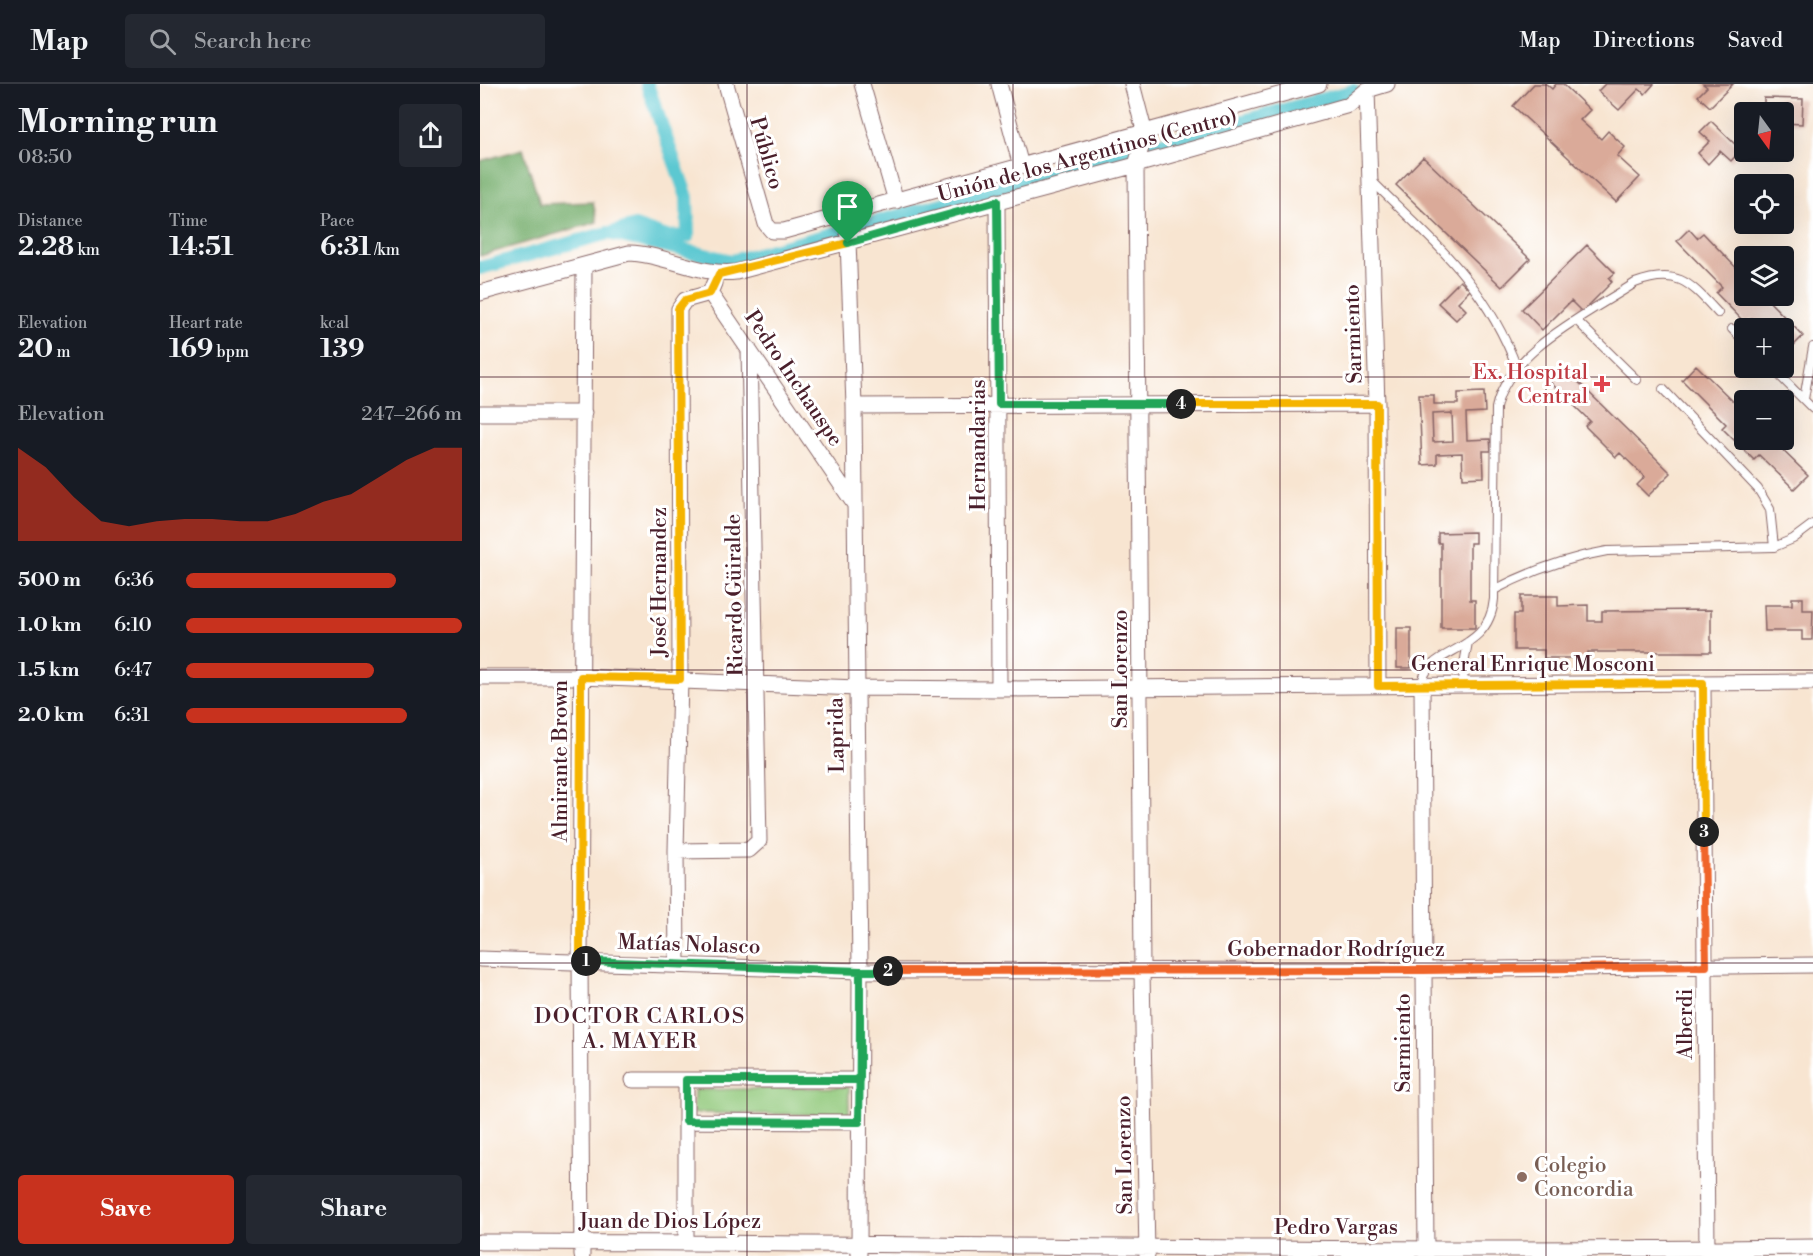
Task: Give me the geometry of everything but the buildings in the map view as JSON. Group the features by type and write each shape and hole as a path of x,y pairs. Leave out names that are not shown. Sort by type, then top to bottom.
{"street":[{"name":"Público","path":"726,84 766,224 772,231"},
{"path":"862,84 896,201"},
{"path":"999,84 1021,166"},
{"path":"1132,84 1145,134"},
{"name":"Unión de los Argentinos (Centro)","path":"719,274 848,243 1349,105 1362,87 1387,84"},
{"name":"Unión de los Argentinos (Centro)","path":"772,231 784,231 1145,134 1312,85"},
{"name":"Sarmiento","path":"1362,87 1370,178 1377,404 1378,686"},
{"name":"San Lorenzo","path":"1145,134 1136,165 1142,689 1142,971 1147,1252"},
{"name":"Hernandarias","path":"997,201 999,689"},
{"name":"Laprida","path":"847,213 854,406 860,971 859,1249"},
{"path":"480,293 629,253 642,254 719,274 710,293"},
{"name":"Almirante Brown","path":"581,1249 580,961 584,266"},
{"name":"Pedro Inchauspe","path":"710,293 855,505"},
{"name":"José Hernandez","path":"677,964 676,851 680,679 678,309 685,300 710,293"},
{"name":"Ricardo Güiralde","path":"676,851 749,850 759,841 749,349"},
{"path":"854,406 1377,404"},
{"path":"480,413 584,413"},
{"name":"General Enrique Mosconi","path":"480,677 680,679 857,688 999,689 1813,682"},
{"name":"Alberdi","path":"1703,683 1707,1252"},
{"name":"Sarmiento","path":"1422,685 1426,1252"},
{"name":"Matías Nolasco","path":"480,958 860,971"},
{"name":"Gobernador Rodríguez","path":"860,971 1424,970 1813,965"},
{"path":"633,1080 860,1080"},
{"path":"686,1080 686,1242"},
{"path":"686,1121 859,1122"},
{"name":"Juan de Dios López","path":"480,1242 581,1249 686,1242 859,1249"},
{"name":"Pedro Vargas","path":"859,1249 1147,1252 1707,1252 1813,1247"}],"lane":[{"path":"1370,178 1470,280 1490,308 1517,368"},
{"path":"1422,685 1427,670 1485,629 1491,621 1494,590 1496,408 1498,395 1517,368 1533,350 1635,284 1652,277 1670,275 1687,282 1718,313"},
{"path":"1577,321 1637,380"},
{"path":"1804,399 1813,347"},
{"path":"1782,378 1813,409"},
{"path":"1663,389 1758,489 1770,509 1774,547"},
{"path":"1494,590 1555,563 1606,551 1774,547 1792,539 1813,524"},
{"path":"1464,685 1463,670 1468,642"}],"green space":[{"path":"523,149 540,204 593,202 597,222 480,256 480,161"},
{"path":"849,1087 849,1115 693,1113 694,1090"}],"waterway":[{"path":"612,233 635,226 667,237 688,236 687,197 647,84"},
{"path":"1152,146 1353,91"},
{"path":"858,227 1130,152"},
{"path":"480,268 608,233 732,261 838,232"}],"place":[{"name":"Ex. Hospital Central","path":"1602,384"},
{"name":"Colegio Concordia","path":"1522,1177"}],"district":[{"name":"DOCTOR CARLOS A. MAYER","path":"640,1028"}],"route":[{"path":"848,243 736,272 719,274 710,293 685,300 678,309 680,679 581,677 580,961 860,971 860,1080 686,1080 686,1121 859,1122 860,1080 860,1026 860,971 1424,970 1706,966 1703,683 1378,686 1377,404 999,404 997,201 848,243"}]}
